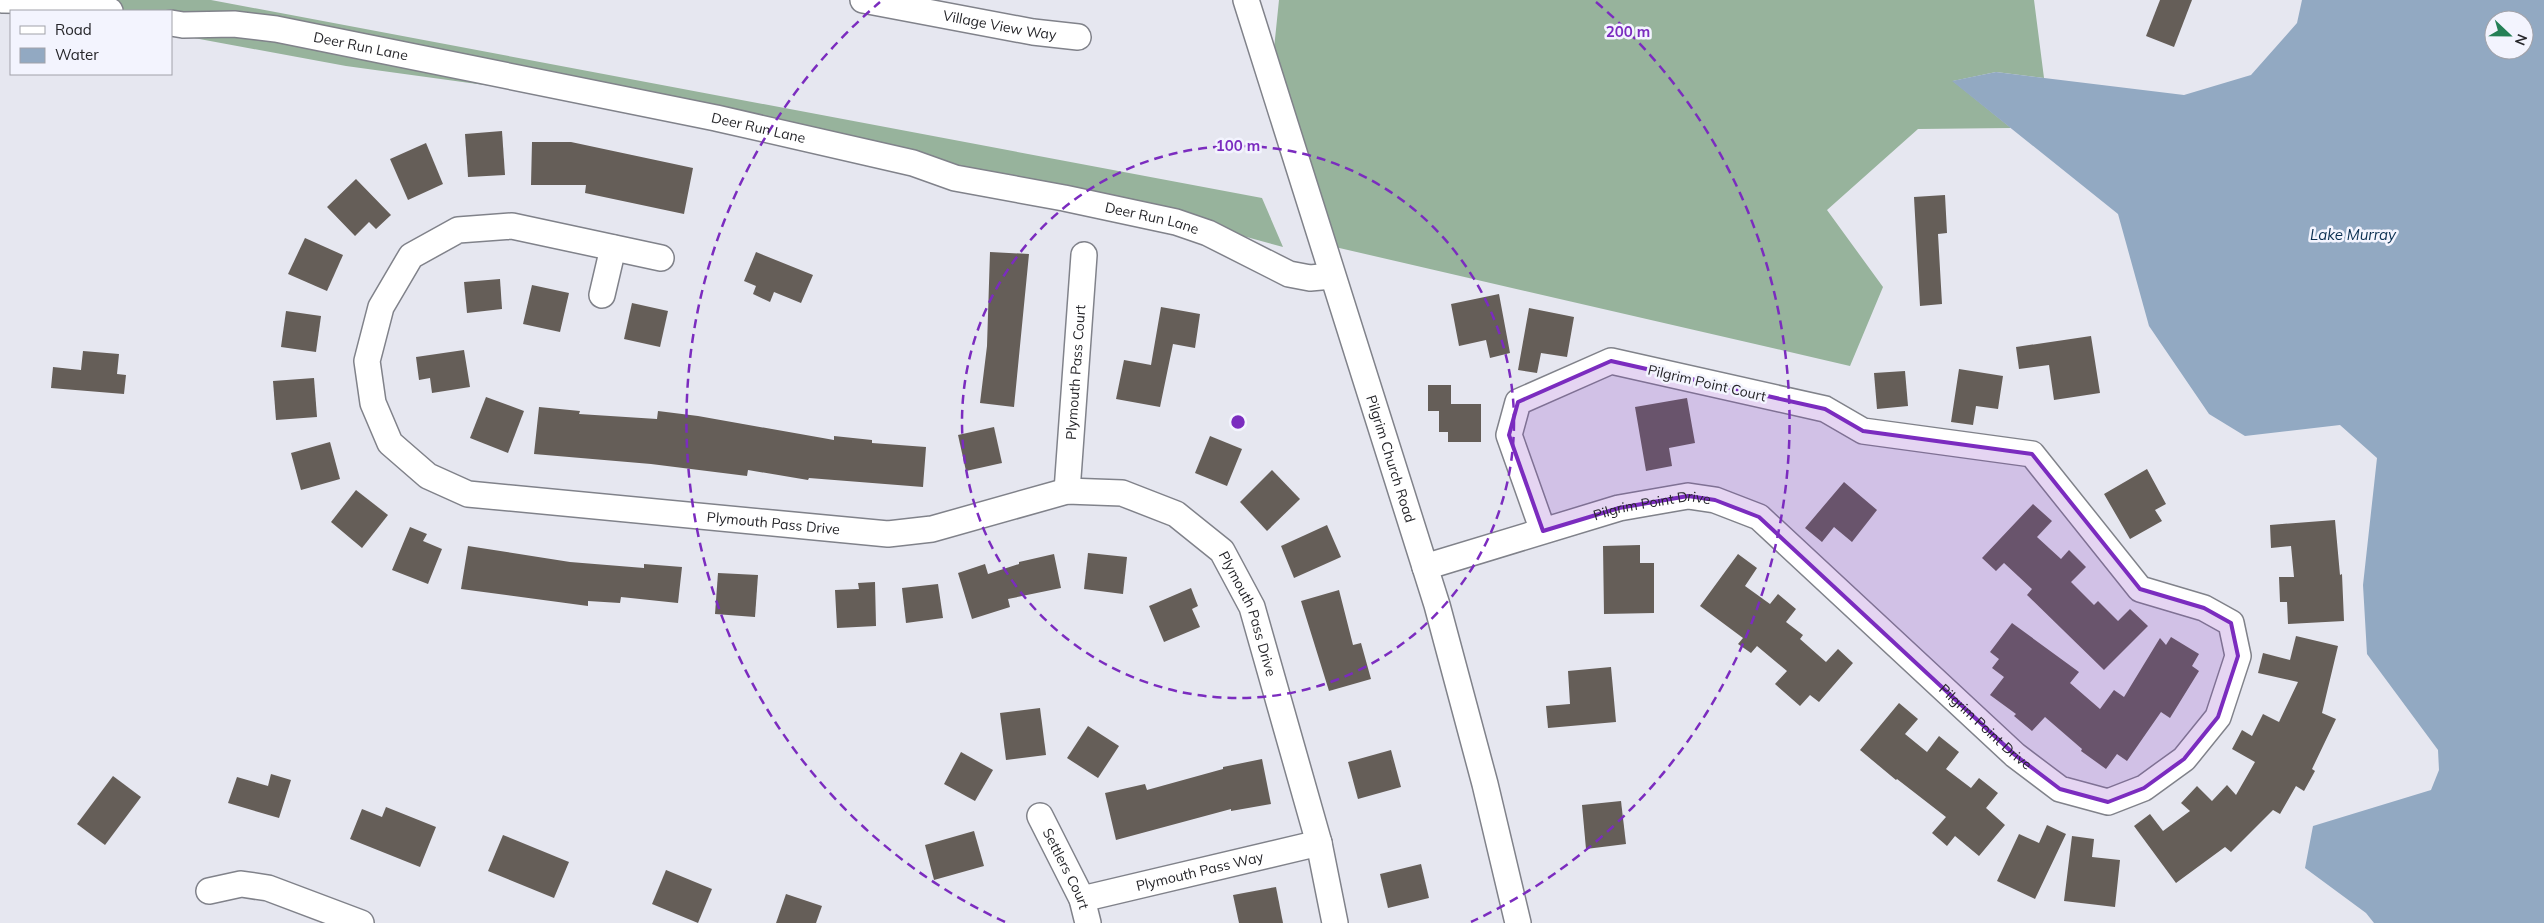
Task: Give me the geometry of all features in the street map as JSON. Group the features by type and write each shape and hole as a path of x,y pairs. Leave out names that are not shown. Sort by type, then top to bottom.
{"street":[{"path":"3,0 68,1 106,10"},
{"name":"Village View Way","path":"863,0 1015,28 1078,37"},
{"name":"Pilgrim Church Road","path":"1246,0 1425,567 1485,784 1518,923"},
{"name":"Deer Run Lane","path":"172,23 183,25 234,24 276,29 716,118 913,162 955,178 1064,198 1176,222 1208,233 1289,274 1310,278 1332,276"},
{"name":"Plymouth Pass Drive","path":"661,258 512,226 458,230 411,256 381,307 368,361 373,403 390,443 428,476 468,494 888,534 932,529 1067,491 1122,493 1176,514 1222,551 1252,607 1319,843 1336,923"},
{"path":"602,296 613,248"},
{"name":"Plymouth Pass Court","path":"1067,491 1084,255"},
{"name":"Pilgrim Point Court","path":"1543,531 1510,435 1518,402 1611,361 1825,410 1863,431 2032,454"},
{"name":"Pilgrim Point Drive","path":"1425,567 1619,508 1688,496 1715,500 1759,517 2015,755 2060,789 2108,802 2144,788 2184,759 2218,717 2238,656 2231,623 2204,608 2140,589 2032,454"},
{"name":"Settlers Court","path":"1040,816 1082,899 1088,923"},
{"name":"Plymouth Pass Way","path":"1082,899 1319,843"},
{"path":"208,891 241,884 268,888 361,923"}],"highlighted area":[{"path":"1611,361 1825,409 1863,431 2032,454 2140,589 2204,608 2231,623 2238,656 2218,717 2184,759 2144,788 2108,802 2060,789 2015,755 1759,517 1715,500 1688,496 1619,508 1543,531 1509,435 1518,402"}],"green space":[{"path":"61,0 211,0 1262,198 1283,247 1101,197 579,98 346,66 194,38 172,32 172,10 96,10"},
{"path":"1279,0 2034,0 2044,78 1996,72 1953,81 2011,128 1918,129 1827,210 1883,287 1850,366 1322,244 1271,78"}],"water":[{"name":"Lake Murray","path":"2302,0 2544,0 2544,923 2374,923 2366,913 2305,868 2313,826 2431,790 2439,770 2438,750 2367,654 2363,585 2377,458 2340,425 2245,436 2209,414 2149,326 2118,214 1952,81 1996,72 2184,95 2251,75 2297,23"}],"building":[{"path":"2160,0 2192,0 2174,47 2146,36"},
{"path":"502,131 505,175 468,177 465,134"},
{"path":"532,142 571,142 693,168 684,214 585,193 586,185 531,185"},
{"path":"426,143 443,184 408,200 390,159"},
{"path":"356,179 391,215 376,229 369,222 355,236 327,207"},
{"path":"1945,195 1947,233 1938,234 1942,304 1920,306 1914,197"},
{"path":"305,238 343,255 327,291 288,274"},
{"path":"756,252 813,275 801,303 774,292 770,302 753,294 756,286 744,281"},
{"path":"990,252 1029,254 1014,407 980,403 987,346"},
{"path":"500,279 502,309 467,313 464,282"},
{"path":"532,285 569,293 560,332 523,324"},
{"path":"1499,294 1510,353 1490,358 1486,340 1459,346 1451,304"},
{"path":"632,303 668,311 660,347 624,339"},
{"path":"1161,307 1200,314 1195,348 1173,344 1160,407 1116,399 1124,360 1151,365"},
{"path":"1529,308 1574,317 1567,357 1541,353 1537,373 1518,370"},
{"path":"286,311 321,316 316,352 281,347"},
{"path":"2091,336 2100,393 2054,400 2049,365 2019,369 2016,347"},
{"path":"464,350 470,387 432,393 430,378 419,380 416,357"},
{"path":"83,351 119,354 117,374 126,375 124,394 51,388 53,367 81,370"},
{"path":"1959,369 2003,376 1998,409 1976,406 1973,425 1951,422"},
{"path":"1905,371 1908,406 1877,409 1874,373"},
{"path":"314,378 317,417 276,420 273,381"},
{"path":"1428,385 1451,385 1451,404 1481,404 1481,442 1448,442 1448,432 1439,432 1439,411 1428,411"},
{"path":"486,397 524,411 508,453 470,438"},
{"path":"1687,398 1695,443 1669,448 1672,466 1646,471 1635,407"},
{"path":"539,407 580,411 579,414 657,419 658,411 698,416 834,440 834,436 872,440 872,443 926,447 923,487 809,478 808,480 748,470 747,476 651,464 534,454"},
{"path":"994,427 1002,463 966,471 958,435"},
{"path":"1210,436 1242,449 1227,486 1195,473"},
{"path":"330,442 340,479 301,490 291,453"},
{"path":"2147,469 2166,504 2155,510 2162,521 2130,539 2104,494"},
{"path":"1272,470 1300,499 1267,531 1240,502"},
{"path":"1844,482 1877,510 1852,542 1834,527 1822,542 1805,528"},
{"path":"356,490 388,515 362,548 331,522"},
{"path":"2033,504 2052,521 2037,537 2061,559 2069,550 2086,567 2071,582 2094,605 2098,601 2118,621 2130,609 2148,626 2104,670 2027,595 2032,589 2004,563 1996,571 1982,558"},
{"path":"2335,520 2340,575 2342,574 2344,621 2288,624 2287,602 2280,602 2279,577 2294,577 2291,546 2271,548 2270,525"},
{"path":"1327,525 1341,557 1294,578 1281,546"},
{"path":"410,527 427,534 423,541 442,549 428,584 392,570"},
{"path":"1640,545 1640,563 1654,563 1654,613 1604,614 1603,546"},
{"path":"468,546 570,562 644,568 644,564 682,567 678,603 621,597 620,603 588,601 588,606 461,589"},
{"path":"1088,553 1127,557 1123,594 1084,589"},
{"path":"1054,554 1061,588 1008,599 1010,607 972,619 958,573 985,564 988,574 1019,564 1019,562"},
{"path":"1738,554 1757,568 1745,586 1770,604 1778,594 1796,609 1786,622 1803,635 1800,639 1826,662 1838,649 1853,663 1819,702 1810,695 1800,706 1775,684 1787,671 1757,646 1751,653 1738,644 1743,638 1700,606"},
{"path":"718,573 758,575 755,617 715,614"},
{"path":"875,582 876,626 837,628 835,590 859,589 858,583"},
{"path":"938,584 943,618 906,623 902,588"},
{"path":"1191,588 1198,606 1192,609 1200,627 1164,642 1149,606"},
{"path":"1339,590 1353,645 1361,643 1371,679 1329,691 1301,601"},
{"path":"2012,623 2079,672 2070,683 2100,709 2114,690 2124,697 2160,638 2166,645 2171,637 2199,654 2192,666 2199,671 2170,718 2161,712 2127,761 2117,754 2106,769 2081,751 2082,749 2045,717 2032,731 2014,716 2016,714 1990,695 2004,677 1992,668 1999,659 1990,652"},
{"path":"2296,636 2338,646 2322,713 2336,719 2312,769 2315,771 2304,791 2296,786 2280,814 2273,810 2231,852 2225,847 2176,883 2134,826 2150,814 2163,831 2190,811 2181,803 2197,786 2212,801 2227,785 2236,795 2255,762 2232,749 2242,730 2252,736 2263,714 2279,722 2298,682 2258,673 2263,653 2290,660"},
{"path":"1611,667 1616,722 1548,728 1546,706 1570,704 1568,671"},
{"path":"1899,703 1918,719 1905,734 1927,752 1939,736 1959,752 1946,769 1971,788 1979,778 1998,793 1986,808 2005,825 1979,856 1955,836 1947,846 1932,833 1946,817 1896,780 1860,750"},
{"path":"1040,708 1046,755 1006,760 1000,713"},
{"path":"1088,726 1119,746 1098,778 1067,758"},
{"path":"1391,750 1401,787 1358,799 1348,762"},
{"path":"961,752 993,770 975,801 944,784"},
{"path":"1262,759 1271,804 1231,811 1231,809 1116,840 1105,793 1145,784 1147,790 1223,769 1223,767"},
{"path":"271,774 291,780 279,818 228,803 237,777 268,786"},
{"path":"113,776 141,797 105,845 77,824"},
{"path":"1621,801 1626,844 1586,849 1582,805"},
{"path":"386,807 436,827 420,867 350,839 362,809 382,817"},
{"path":"2047,825 2066,834 2035,899 1997,881 2019,834 2039,843"},
{"path":"974,831 984,866 934,880 925,845"},
{"path":"503,835 569,862 554,898 488,871"},
{"path":"2072,836 2094,839 2092,857 2120,860 2115,907 2064,901"},
{"path":"1421,864 1429,898 1388,908 1380,874"},
{"path":"666,870 712,889 698,923 652,904"},
{"path":"1276,887 1283,923 1239,923 1233,895"},
{"path":"786,894 822,906 816,923 776,923"}]}
